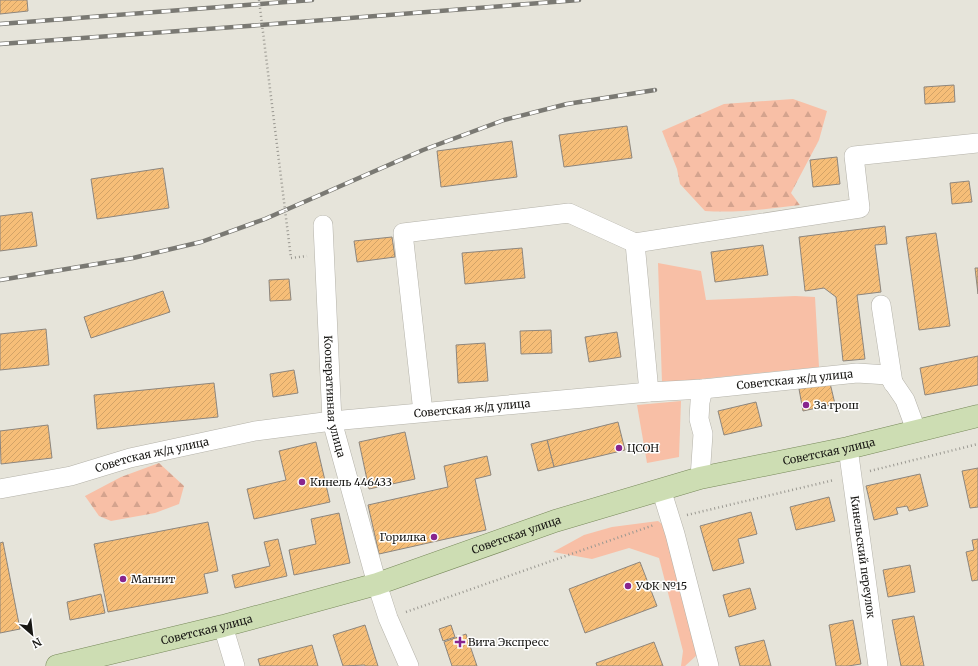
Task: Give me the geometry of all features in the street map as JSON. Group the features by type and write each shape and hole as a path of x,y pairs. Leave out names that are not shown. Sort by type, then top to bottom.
{"main road":[{"name":"Советская улица","path":"70,665 223,626 377,584 555,521 700,478 848,448 916,430 978,416"}],"street":[{"path":"422,412 403,233 569,213 635,243 860,208 854,156 978,143"},
{"name":"Кооперативная улица","path":"323,225 320,257 332,421 377,584 388,618 409,666"},
{"path":"635,243 649,392"},
{"path":"881,305 893,383"},
{"name":"Советская ж/д улица","path":"0,489 71,476 130,458 255,431 332,421 422,412 649,392 703,389 857,373 888,375 905,400 916,430"},
{"path":"700,478 702,434 700,402 703,389"},
{"name":"Кинельский переулок","path":"848,448 878,666"},
{"path":"661,489 675,534 709,666"},
{"path":"223,626 235,666"}],"path":[{"path":"259,0 291,258 320,257"}],"green space":[{"path":"793,99 827,111 819,140 791,193 800,205 741,211 705,211 680,184 677,169 662,131 724,104"},
{"path":"658,263 701,271 706,300 795,296 815,297 819,367 662,383"},
{"path":"681,401 679,457 647,463 637,405"},
{"path":"159,463 184,486 179,504 155,513 111,521 99,516 85,496 121,477"},
{"path":"658,521 675,534 697,655 685,666 681,666 683,651 659,558 629,548 592,559 553,552 584,535 612,527"}],"building":[{"path":"0,0 27,0 28,11 0,14"},
{"path":"954,85 955,102 925,104 924,87"},
{"path":"627,126 632,158 564,167 559,135"},
{"path":"512,141 517,177 441,187 437,151"},
{"path":"837,157 840,184 813,187 810,160"},
{"path":"163,168 169,208 97,219 91,179"},
{"path":"969,181 972,202 952,204 950,183"},
{"path":"32,212 37,246 0,251 0,216"},
{"path":"885,226 887,244 875,245 881,292 857,295 865,359 843,361 836,297 824,288 805,291 799,237"},
{"path":"936,233 950,326 919,330 906,237"},
{"path":"392,237 395,257 357,262 354,241"},
{"path":"763,245 768,275 715,282 711,252"},
{"path":"522,248 525,278 465,284 462,253"},
{"path":"975,268 978,268 978,294"},
{"path":"289,279 291,300 270,301 269,280"},
{"path":"163,291 170,312 91,338 84,317"},
{"path":"46,329 49,365 0,370 0,334"},
{"path":"551,330 552,353 521,354 520,331"},
{"path":"617,332 621,357 589,362 585,337"},
{"path":"485,343 488,381 458,383 456,345"},
{"path":"978,356 978,385 925,395 920,368"},
{"path":"294,370 298,393 273,397 270,374"},
{"path":"214,383 218,417 97,429 94,395"},
{"path":"830,383 835,404 803,411 799,389"},
{"path":"756,402 762,426 724,435 718,411"},
{"path":"618,422 625,450 554,467 547,440"},
{"path":"48,425 52,458 1,464 0,431"},
{"path":"405,432 415,479 369,489 359,442"},
{"path":"547,440 554,467 538,471 531,444"},
{"path":"316,442 330,502 254,519 247,489 286,480 279,451"},
{"path":"487,456 491,475 475,479 486,530 379,554 368,505 448,487 444,466"},
{"path":"978,468 978,507 970,508 962,471"},
{"path":"920,474 928,506 909,511 907,506 896,508 898,514 874,520 866,486"},
{"path":"829,497 835,521 796,530 790,507"},
{"path":"751,512 757,534 738,539 744,563 713,571 700,526"},
{"path":"339,513 350,563 294,575 289,550 316,544 311,519"},
{"path":"208,522 218,571 204,574 208,593 108,612 94,544"},
{"path":"278,539 287,576 235,588 232,575 270,566 264,542"},
{"path":"978,539 978,580 972,581 966,552 974,550 972,540"},
{"path":"3,542 20,629 0,633 0,543"},
{"path":"640,562 657,606 585,633 569,589"},
{"path":"910,565 915,592 888,597 883,570"},
{"path":"750,588 756,609 729,617 723,595"},
{"path":"101,594 105,613 70,620 67,602"},
{"path":"914,616 924,666 901,666 892,620"},
{"path":"853,620 861,664 836,666 829,625"},
{"path":"365,625 378,666 343,666 333,635"},
{"path":"451,625 455,637 443,641 439,629"},
{"path":"466,634 477,666 452,666 444,642"},
{"path":"764,640 771,666 740,666 735,647"},
{"path":"654,642 663,666 597,666 596,663"},
{"path":"312,645 318,666 260,666 258,659"}],"railway":[{"path":"0,24 312,0"},
{"path":"0,44 579,0"},
{"path":"0,280 133,258 201,242 265,219 423,150 504,120 567,104 655,90"}],"place":[{"name":"За грош","path":"806,405"},
{"name":"ЦСОН","path":"619,448"},
{"name":"Кинель 446433","path":"302,482"},
{"name":"Горилка","path":"434,537"},
{"name":"Магнит","path":"123,579"},
{"name":"УФК №15","path":"628,586"},
{"name":"Вита Экспресс","path":"460,642"}]}
